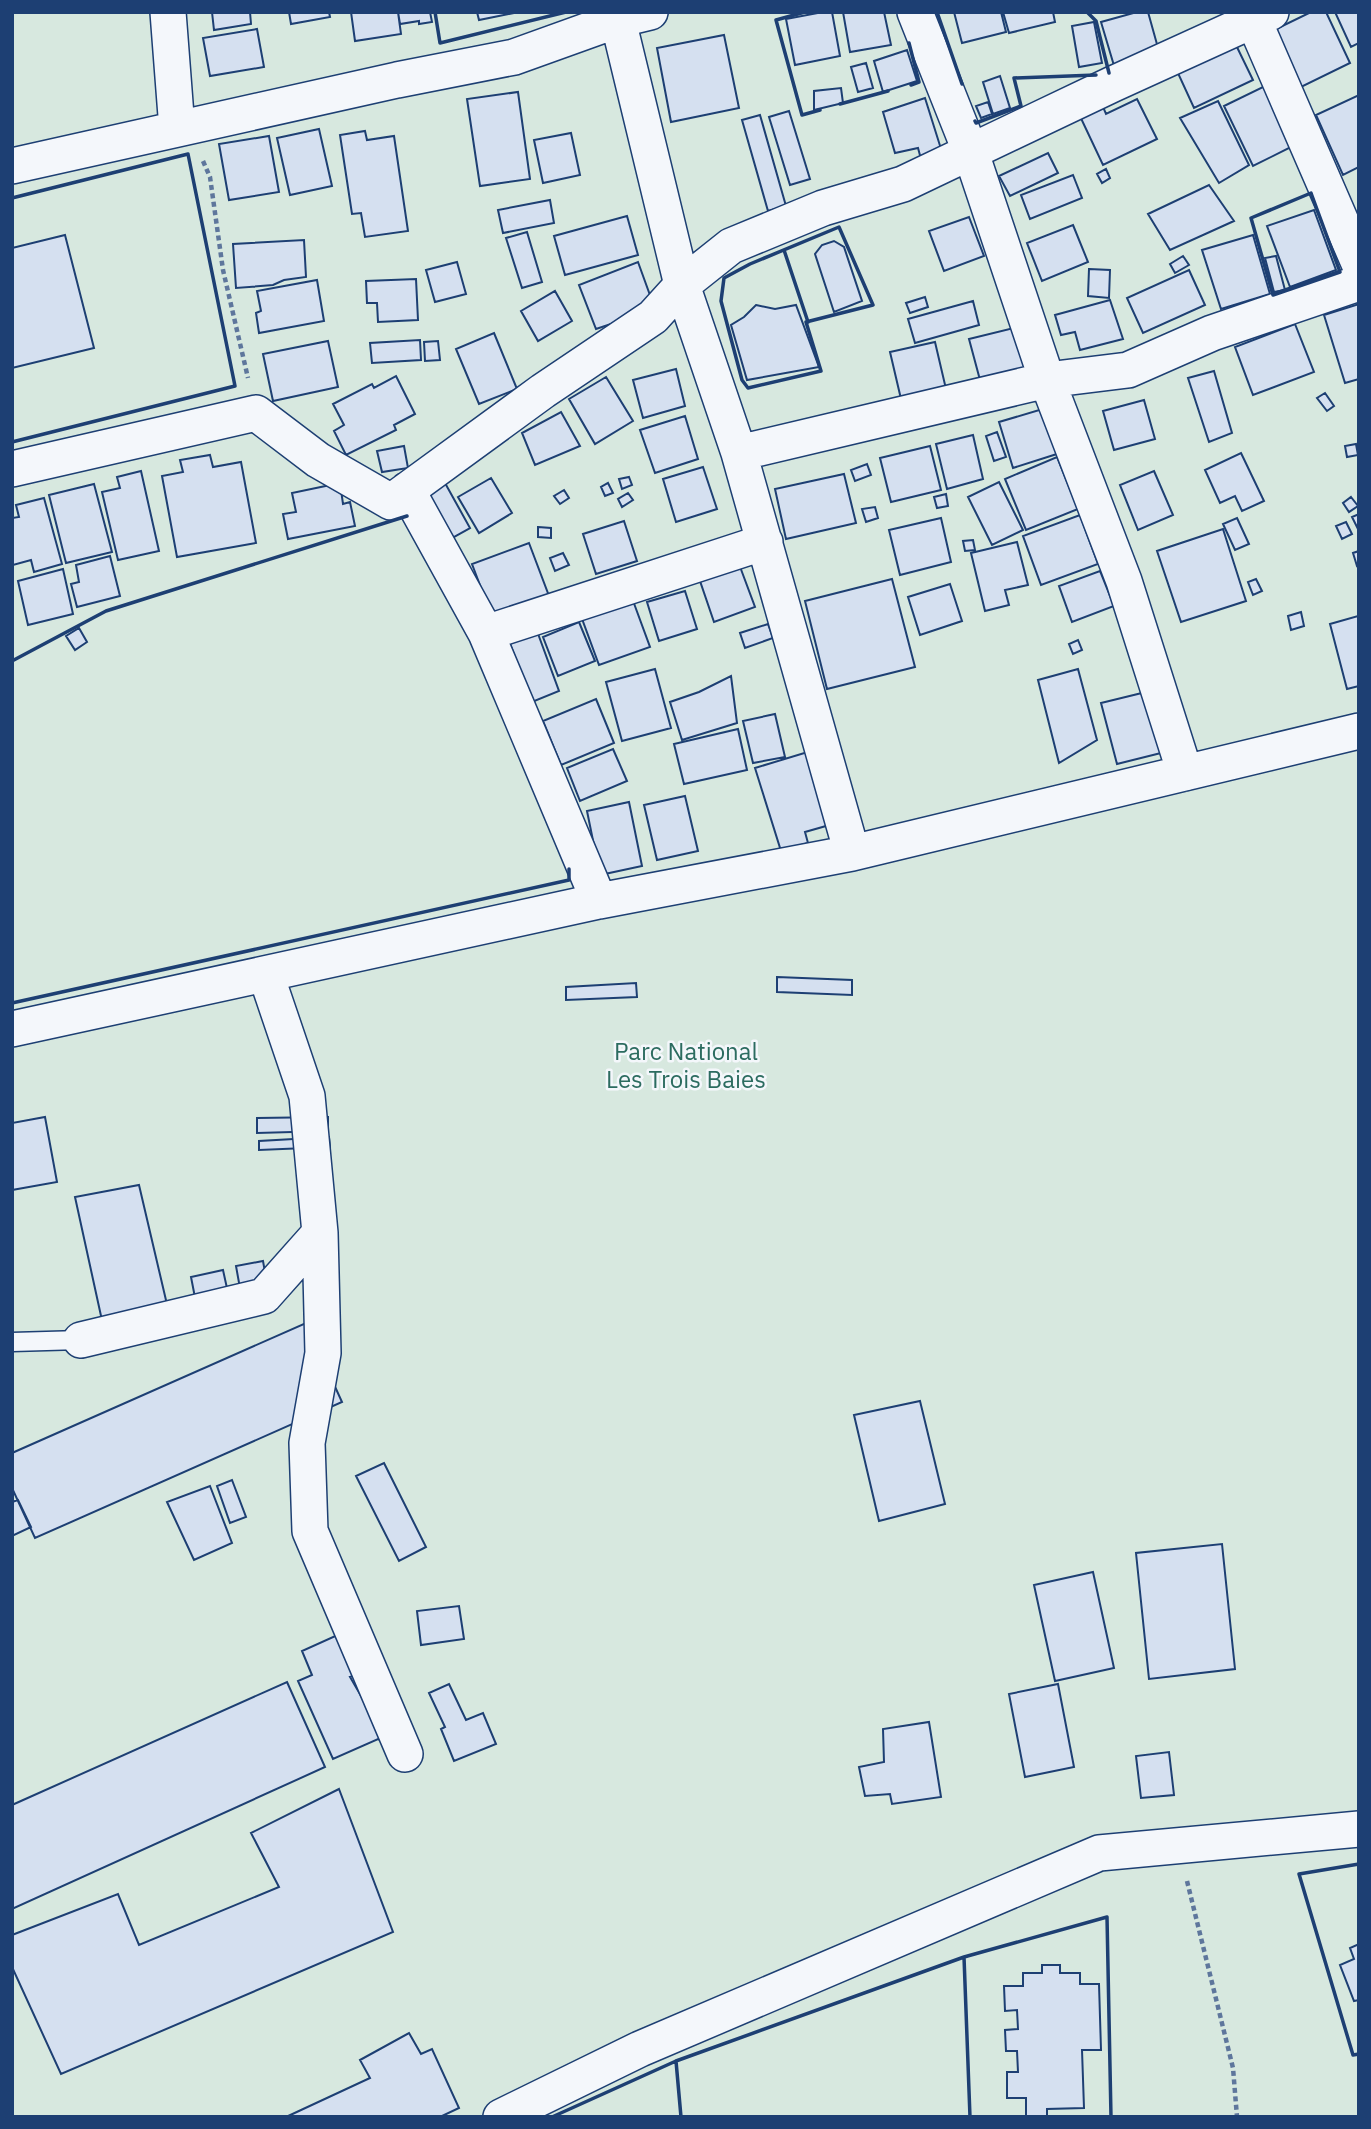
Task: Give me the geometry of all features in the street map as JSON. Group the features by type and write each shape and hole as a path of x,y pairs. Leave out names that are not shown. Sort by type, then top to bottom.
{"street":[{"path":"168,12 177,129"},
{"path":"915,12 971,153 1047,380 1124,580 1185,773"},
{"path":"12,166 397,80 514,57 628,15 682,285 765,542 852,853"},
{"path":"12,469 256,413 318,460 391,502 543,391 653,317 682,285 731,246 822,208 903,184 1258,15 1359,263"},
{"path":"738,453 1047,380 1128,370 1212,333 1359,283"},
{"path":"407,490 486,633 599,901"},
{"path":"486,633 765,542"},
{"path":"12,1029 599,901 852,853 1359,731"},
{"path":"266,975 307,1096 320,1233 323,1353 307,1443 310,1531 405,1754"},
{"path":"81,1340 264,1296 320,1233"},
{"path":"501,2117 640,2049 1099,1853 1359,1829"}],"lane":[{"path":"12,1342 81,1340"}],"path":[{"path":"177,129 196,146 210,177 223,270 256,413"},
{"path":"1178,1846 1233,2068 1237,2117"}],"green space":[{"name":"Parc National Les Trois Baies","path":"12,12 1359,12 1359,2117 12,2117"}],"building":[{"path":"212,12 250,12 251,24 214,30"},
{"path":"289,12 329,12 330,17 291,24"},
{"path":"351,12 398,12 401,34 355,41"},
{"path":"398,12 430,12 432,22 400,24"},
{"path":"477,12 519,12 479,20"},
{"path":"832,12 840,56 795,65 786,19"},
{"path":"843,12 884,12 891,45 850,52"},
{"path":"954,12 1001,12 1006,32 962,43"},
{"path":"1003,12 1053,12 1055,22 1009,33"},
{"path":"1137,12 1148,12 1160,55 1115,69 1101,22"},
{"path":"1311,12 1326,12 1350,63 1299,88 1272,31"},
{"path":"1335,12 1359,12 1359,43 1351,47"},
{"path":"1094,22 1102,63 1079,67 1072,26"},
{"path":"257,29 264,67 210,76 203,38"},
{"path":"724,35 739,108 671,122 657,48"},
{"path":"1235,43 1253,80 1194,108 1177,71"},
{"path":"907,50 917,81 883,92 874,61"},
{"path":"866,63 873,88 858,92 851,67"},
{"path":"1000,76 1010,108 993,114 983,82"},
{"path":"1267,85 1295,145 1253,166 1224,106"},
{"path":"841,88 843,103 814,110 814,91"},
{"path":"518,92 530,179 480,186 467,99"},
{"path":"1359,95 1359,167 1343,175 1316,115"},
{"path":"925,98 942,152 921,159 918,148 895,153 883,112"},
{"path":"1137,99 1157,139 1103,165 1078,112 1101,102 1106,114"},
{"path":"1218,101 1249,165 1219,183 1180,118"},
{"path":"988,102 992,114 981,118 976,106"},
{"path":"789,111 810,179 790,185 769,117"},
{"path":"760,115 786,206 768,211 742,120"},
{"path":"319,129 332,186 290,195 277,138"},
{"path":"365,131 367,140 394,136 408,231 365,237 361,213 352,214 340,135"},
{"path":"571,133 580,175 543,183 534,140"},
{"path":"269,136 279,192 229,200 219,144"},
{"path":"1048,153 1058,173 1010,196 999,176"},
{"path":"1106,169 1110,178 1102,183 1097,174"},
{"path":"1073,175 1082,198 1030,219 1021,195"},
{"path":"1209,185 1234,221 1170,250 1148,214"},
{"path":"550,200 554,223 503,233 498,210"},
{"path":"1314,210 1336,270 1290,287 1267,226"},
{"path":"627,216 638,255 565,275 554,236"},
{"path":"969,217 984,256 944,271 929,231"},
{"path":"1073,225 1088,262 1042,281 1027,243"},
{"path":"527,232 542,282 522,288 506,238"},
{"path":"65,235 94,348 12,368 12,248"},
{"path":"1253,235 1270,294 1221,309 1202,250"},
{"path":"304,240 306,277 284,280 273,285 236,288 233,244"},
{"path":"834,241 844,247 862,301 834,312 815,254 822,245"},
{"path":"1183,256 1189,265 1175,273 1170,264"},
{"path":"1276,256 1285,290 1274,292 1265,258"},
{"path":"457,262 466,294 435,302 426,270"},
{"path":"638,262 651,298 629,318 596,329 579,285"},
{"path":"1089,269 1110,270 1109,298 1088,296"},
{"path":"1189,270 1205,305 1143,333 1127,298"},
{"path":"416,279 418,320 378,322 377,303 367,303 366,281"},
{"path":"317,280 324,321 259,333 256,313 261,311 257,291"},
{"path":"555,291 572,321 538,341 521,311"},
{"path":"925,297 928,307 910,313 906,303"},
{"path":"1110,300 1123,339 1080,350 1075,332 1061,335 1055,315"},
{"path":"973,301 979,325 915,343 908,319"},
{"path":"1359,304 1359,379 1345,383 1324,315"},
{"path":"756,305 775,309 796,305 819,367 747,380 731,325"},
{"path":"1295,324 1314,372 1253,395 1235,347"},
{"path":"1018,327 1029,368 980,380 969,339"},
{"path":"494,333 517,389 479,404 456,349"},
{"path":"420,340 421,360 372,363 370,343"},
{"path":"328,341 338,387 273,401 263,354"},
{"path":"438,341 440,360 425,361 424,342"},
{"path":"935,342 946,389 901,399 890,352"},
{"path":"676,369 685,406 643,418 633,380"},
{"path":"1214,371 1232,433 1209,442 1188,378"},
{"path":"396,376 415,414 394,425 396,430 346,455 334,431 344,425 333,404 372,384 374,388"},
{"path":"606,377 633,421 595,444 569,399"},
{"path":"1325,393 1334,406 1327,411 1317,398"},
{"path":"1144,400 1155,439 1114,450 1103,411"},
{"path":"1046,408 1060,453 1013,468 999,422"},
{"path":"561,412 580,446 535,465 522,433"},
{"path":"685,416 698,459 655,473 640,430"},
{"path":"997,432 1006,457 994,461 986,436"},
{"path":"973,435 983,479 947,489 936,444"},
{"path":"1356,444 1358,455 1347,457 1345,446"},
{"path":"404,446 408,468 382,472 377,451"},
{"path":"930,446 941,490 891,502 880,458"},
{"path":"1241,453 1264,501 1242,511 1235,496 1220,503 1205,470"},
{"path":"210,455 213,467 241,462 256,543 177,557 162,476 183,472 180,460"},
{"path":"1057,457 1078,509 1026,530 1005,479"},
{"path":"867,464 871,475 855,481 851,470"},
{"path":"703,467 717,509 676,522 663,479"},
{"path":"141,471 159,551 118,560 102,492 120,488 117,477"},
{"path":"1154,471 1173,515 1138,530 1120,485"},
{"path":"844,474 856,523 786,539 775,489"},
{"path":"629,477 632,485 622,489 619,479"},
{"path":"491,478 512,513 479,533 458,497"},
{"path":"999,482 1023,530 992,545 968,497"},
{"path":"340,483 343,504 350,502 355,526 288,539 283,514 296,512 292,493"},
{"path":"445,483 470,528 443,543 420,498"},
{"path":"608,483 613,493 605,496 601,487"},
{"path":"94,484 112,552 66,563 49,495"},
{"path":"564,490 569,498 560,504 554,496"},
{"path":"628,493 633,500 622,507 618,499"},
{"path":"946,494 948,506 937,508 934,497"},
{"path":"1351,497 1358,506 1349,512 1343,503"},
{"path":"44,498 62,564 34,572 31,560 13,565 12,518 19,517 16,505"},
{"path":"875,507 878,518 866,522 862,509"},
{"path":"1359,514 1359,531 1352,517"},
{"path":"1080,515 1098,564 1041,585 1023,536"},
{"path":"941,518 951,562 900,575 889,530"},
{"path":"1237,518 1249,544 1235,550 1223,524"},
{"path":"624,521 637,561 596,574 583,534"},
{"path":"1346,522 1352,534 1342,539 1336,526"},
{"path":"538,527 551,528 551,538 538,537"},
{"path":"1223,529 1246,601 1181,622 1157,551"},
{"path":"973,540 975,550 965,551 963,541"},
{"path":"1017,542 1028,585 1005,590 1009,605 985,611 971,553"},
{"path":"529,543 549,596 492,617 472,564"},
{"path":"1359,551 1359,565 1357,566 1353,553"},
{"path":"563,553 569,565 555,571 550,558"},
{"path":"110,556 120,596 77,607 71,584 79,582 76,565"},
{"path":"739,564 755,607 714,622 699,578"},
{"path":"63,569 73,614 28,625 18,581"},
{"path":"1100,571 1114,606 1072,622 1059,586"},
{"path":"892,579 915,667 827,689 805,601"},
{"path":"1256,579 1262,591 1253,595 1248,582"},
{"path":"950,584 962,621 920,635 908,597"},
{"path":"685,591 697,629 659,641 647,602"},
{"path":"632,598 650,647 599,665 581,616"},
{"path":"1301,612 1304,626 1291,630 1288,616"},
{"path":"1358,616 1359,686 1347,689 1330,624"},
{"path":"579,622 595,661 558,676 543,637"},
{"path":"768,624 773,638 745,648 740,633"},
{"path":"79,628 87,642 75,650 66,636"},
{"path":"537,631 559,691 532,702 509,641"},
{"path":"1078,640 1082,650 1073,654 1069,644"},
{"path":"655,669 671,728 622,741 606,682"},
{"path":"1078,669 1097,740 1059,763 1038,680"},
{"path":"731,676 737,723 682,740 670,702 699,692"},
{"path":"1146,692 1161,753 1117,764 1101,703"},
{"path":"596,699 614,743 561,765 543,721"},
{"path":"775,714 785,757 753,763 743,721"},
{"path":"738,729 747,770 684,784 674,744"},
{"path":"613,749 627,781 580,801 567,768"},
{"path":"811,751 833,824 805,832 808,843 781,851 755,768"},
{"path":"685,796 698,851 657,860 644,805"},
{"path":"629,802 642,866 600,875 587,811"},
{"path":"777,977 852,980 852,995 777,992"},
{"path":"636,983 637,997 566,1000 566,987"},
{"path":"45,1117 57,1182 12,1190 12,1123"},
{"path":"328,1117 328,1131 257,1133 257,1118"},
{"path":"329,1137 330,1147 259,1150 259,1141"},
{"path":"139,1185 169,1313 103,1325 75,1197"},
{"path":"263,1261 270,1300 243,1305 236,1266"},
{"path":"223,1270 232,1311 199,1318 191,1277"},
{"path":"306,1323 342,1402 35,1538 12,1488 12,1453"},
{"path":"920,1401 945,1504 879,1521 854,1415"},
{"path":"384,1463 426,1547 399,1561 356,1476"},
{"path":"232,1480 246,1517 230,1523 217,1486"},
{"path":"210,1486 232,1543 194,1560 167,1502"},
{"path":"18,1500 31,1527 12,1536 12,1502"},
{"path":"1222,1544 1235,1669 1149,1679 1136,1553"},
{"path":"1093,1572 1114,1668 1055,1681 1034,1585"},
{"path":"459,1606 464,1639 421,1645 417,1611"},
{"path":"353,1628 354,1676 350,1677 389,1744 378,1739 333,1759 298,1681 312,1675 302,1651"},
{"path":"287,1682 325,1767 12,1909 12,1805"},
{"path":"449,1684 466,1720 483,1713 496,1744 454,1761 441,1729 445,1727 429,1693"},
{"path":"1058,1684 1074,1767 1025,1777 1009,1694"},
{"path":"929,1722 941,1797 892,1804 890,1794 865,1796 859,1767 884,1762 883,1729"},
{"path":"1169,1752 1174,1795 1141,1798 1136,1756"},
{"path":"339,1789 393,1932 61,2074 12,1967 12,1935 118,1894 139,1945 279,1887 251,1833"},
{"path":"1359,1944 1359,2000 1354,2001 1340,1965 1354,1959 1350,1948"},
{"path":"1042,1965 1060,1965 1060,1973 1080,1973 1080,1984 1099,1984 1101,2050 1082,2050 1084,2108 1047,2109 1047,2116 1026,2117 1026,2098 1007,2098 1007,2072 1018,2072 1017,2051 1006,2051 1005,2030 1018,2029 1017,2010 1005,2011 1004,1986 1023,1986 1023,1973 1042,1973"},
{"path":"409,2033 421,2054 432,2049 459,2108 440,2117 286,2117 370,2078 360,2060"}],"wall":[{"path":"435,12 440,43 566,12"},
{"path":"805,12 776,20 802,115 820,110"},
{"path":"937,12 962,84"},
{"path":"1087,12 1096,21 1109,73"},
{"path":"909,43 919,82 911,85"},
{"path":"975,121 976,123 1021,106 1014,78 1096,75"},
{"path":"840,104 888,91"},
{"path":"12,198 188,154 235,386 12,442"},
{"path":"1311,193 1340,272 1273,295 1251,218 1311,193"},
{"path":"839,227 873,305 806,322 821,371 748,388 742,380 721,301 724,278 750,264 839,227"},
{"path":"784,250 808,322"},
{"path":"12,661 106,611 407,516"},
{"path":"12,1003 569,880 569,869"},
{"path":"1359,1864 1299,1874 1353,2055 1359,2054"},
{"path":"964,1957 1107,1917 1111,2117"},
{"path":"676,2061 964,1957 970,2117"},
{"path":"552,2117 676,2061 681,2117"}]}
